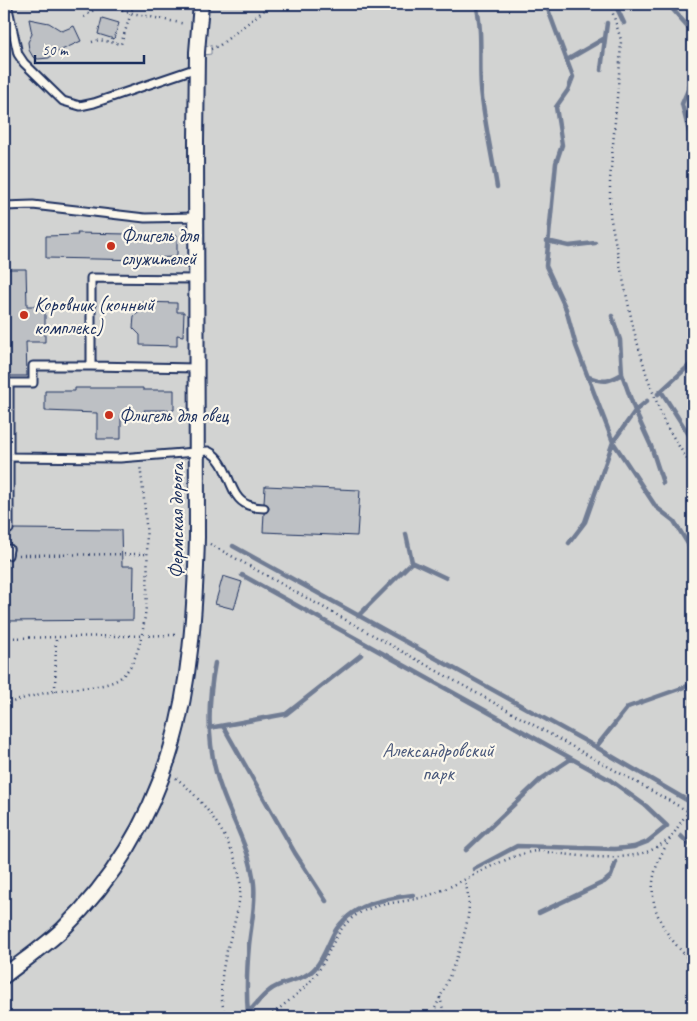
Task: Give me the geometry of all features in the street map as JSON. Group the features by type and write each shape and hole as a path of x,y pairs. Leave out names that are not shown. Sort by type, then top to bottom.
{"street":[{"name":"Фермская дорога","path":"4,976 62,930 104,882 140,827 165,769 182,703 192,634 197,537 197,68 201,4"}],"lane":[{"path":"7,4 20,59 63,101 80,106 94,103 197,68"},
{"path":"4,206 32,205 145,218 196,217"},
{"path":"91,366 91,278 196,279"},
{"path":"9,529 7,383 33,383 33,366 196,368"},
{"path":"7,457 139,457 208,451 215,454 222,463 235,491 242,501 247,505 264,508"}],"path":[{"path":"84,17 103,4 199,27"},
{"path":"92,42 99,40 121,44 134,4"},
{"path":"211,49 220,45 272,4"},
{"path":"610,4 620,40 620,62 610,180 610,215 634,331 656,404 669,432 693,469"},
{"path":"4,705 55,691 106,684 125,674 132,665 141,635 146,599 148,554 139,457"},
{"path":"197,537 693,814"},
{"path":"7,553 148,554"},
{"path":"4,638 192,634"},
{"path":"55,691 56,637"},
{"path":"165,769 195,794 218,826 228,843 239,874 240,895 226,956 221,990 226,1017"},
{"path":"693,807 670,839 656,866 652,883 653,902 660,921 666,932 693,963"},
{"path":"270,1017 313,978 339,932 356,915 386,904 425,897 528,852 630,856 647,852 670,839"},
{"path":"431,1017 461,943 468,917 469,904 465,880"},
{"path":"440,997 445,1017"}],"green space":[{"path":"4,4 194,4 190,58 190,562 182,667 173,718 159,766 140,812 112,859 90,889 66,916 41,940 4,969"},
{"name":"Александровский парк","path":"208,4 693,4 693,1017 4,1017 4,984 66,934 98,896 142,837 163,794 176,760 185,724 192,688 201,614 204,540 204,55 211,54 211,45 205,47"}],"building":[{"path":"102,18 119,23 114,39 98,34"},
{"path":"29,19 49,23 62,31 74,26 81,41 55,53 49,58 38,59 33,57 29,50 28,42 32,34"},
{"name":"Флигель для служителей","path":"77,233 177,235 177,257 146,258 146,260 46,258 46,236 78,235"},
{"name":"Коровник (конный комплекс)","path":"4,269 26,269 27,306 45,306 45,342 26,342 27,376 4,376"},
{"path":"141,302 177,303 177,312 184,312 183,336 177,335 177,346 140,345 140,335 133,328 134,316 141,311"},
{"name":"Флигель для овец","path":"75,388 174,390 174,410 144,410 144,413 121,413 121,439 97,439 97,413 45,411 45,391 75,391"},
{"path":"265,486 360,490 357,536 263,532 264,513 269,509 268,505 264,503"},
{"path":"4,529 9,534 14,529 121,530 122,566 134,566 133,620 4,621 4,560 12,558 14,549 13,545 9,544 5,545 4,548"},
{"path":"223,576 242,582 234,609 215,604"}],"waterway":[{"path":"476,4 479,24 482,100 497,187"},
{"path":"546,4 573,77 568,90 556,107 562,145 556,163 546,266 566,309 576,346 613,442 656,507 674,521 693,552"},
{"path":"615,4 624,23"},
{"path":"668,4 691,30"},
{"path":"601,70 607,23"},
{"path":"693,26 691,30 693,55"},
{"path":"567,60 605,38"},
{"path":"693,78 682,104 693,148"},
{"path":"547,241 569,246 595,243"},
{"path":"612,316 620,340 622,374 635,411 651,446 663,483"},
{"path":"658,394 693,362"},
{"path":"589,377 606,381 622,374"},
{"path":"661,391 693,441"},
{"path":"569,543 585,522 613,442 635,411 647,401"},
{"path":"358,616 412,562 406,534"},
{"path":"233,546 596,747 690,802"},
{"path":"412,562 446,578"},
{"path":"242,575 610,780 646,806 667,826 647,842 634,847 615,849 517,846 474,869"},
{"path":"209,728 286,714 361,655"},
{"path":"215,663 209,711 213,759 222,791 249,860 254,884 254,907 247,970 248,1014"},
{"path":"596,747 628,707 693,684"},
{"path":"223,726 295,853 326,901"},
{"path":"466,850 541,779 571,759"},
{"path":"681,836 693,848"},
{"path":"539,913 604,882 611,876 616,862"},
{"path":"241,1017 249,1012 274,987 311,972 321,959 334,933 349,915 379,901 413,895"}],"place":[{"name":"Флигель для служителей","path":"111,246"},
{"name":"Коровник (конный комплекс)","path":"24,315"},
{"name":"Флигель для овец","path":"109,415"}]}
